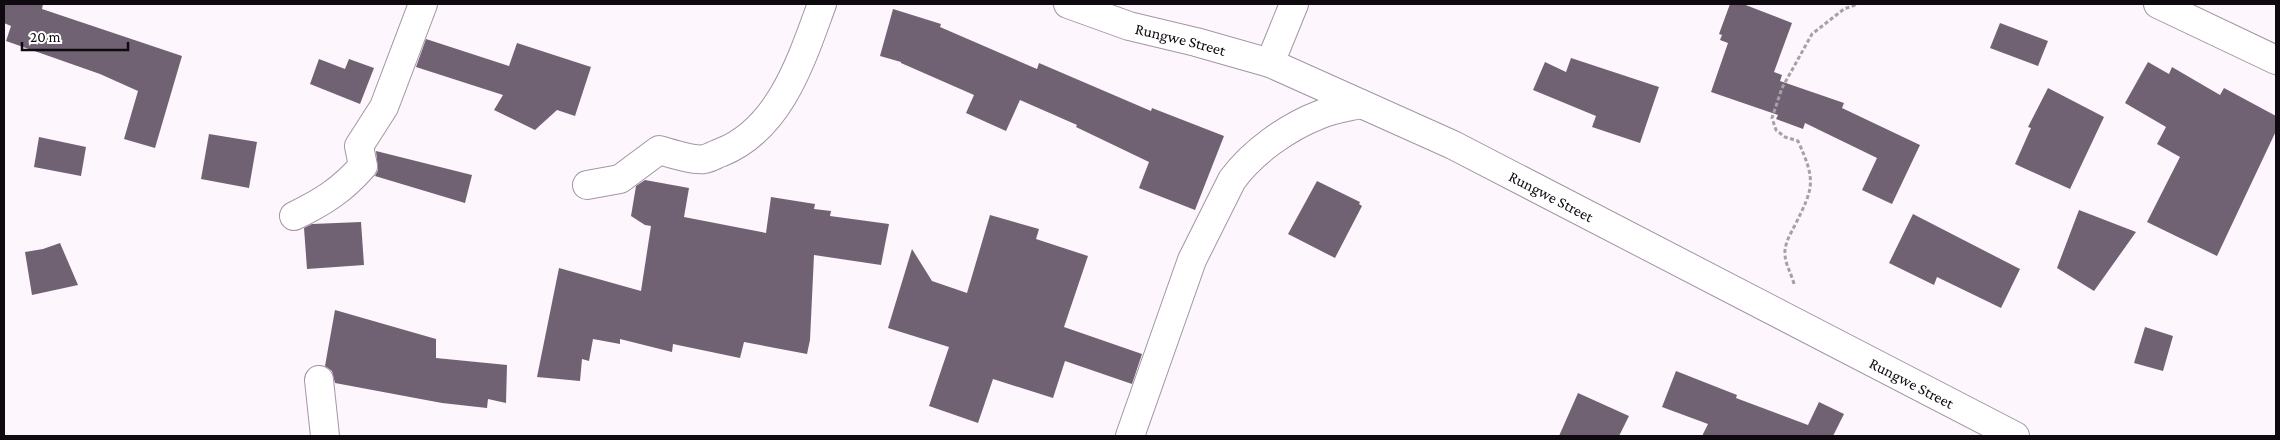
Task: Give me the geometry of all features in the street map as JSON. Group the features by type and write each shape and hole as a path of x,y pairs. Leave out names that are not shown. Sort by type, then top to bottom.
{"street":[{"path":"294,216 323,202 346,185 363,166 359,146 384,106 423,4"},
{"path":"587,185 620,179 658,150 703,159 733,147 748,136 771,113 786,91 800,64 822,4"},
{"name":"Rungwe Street","path":"1068,4 1129,26 1196,42 1270,64 1453,145 2015,436"},
{"path":"1270,64 1294,4"},
{"path":"2158,4 2276,60"},
{"path":"1130,436 1192,260 1232,180 1240,168 1298,124 1321,114 1361,104"},
{"path":"319,380 325,436"}],"path":[{"path":"1791,320 1794,285 1786,262 1786,249 1788,239 1808,198 1812,183 1808,163 1798,141 1785,137 1776,130 1772,118 1782,88 1812,34 1844,9 1858,4"}],"building":[{"path":"4,4 43,4 42,9 182,56 155,148 124,139 138,91 100,74 6,41 11,26 4,23"},
{"path":"1730,4 1743,4 1792,23 1774,72 1782,75 1780,81 1844,103 1842,108 1920,145 1892,204 1862,190 1877,158 1805,123 1803,129 1776,119 1778,115 1711,92 1728,43 1720,40 1722,35 1719,34"},
{"path":"893,9 941,24 940,27 1037,69 1039,63 1151,111 1152,108 1224,136 1195,210 1139,188 1149,162 1076,127 1077,125 1020,100 1006,131 966,113 974,95 901,62 880,56"},
{"path":"2000,23 2048,41 2038,66 1990,48"},
{"path":"426,39 509,66 517,43 591,67 575,116 557,110 535,130 494,110 503,95 416,67"},
{"path":"1571,58 1659,87 1640,143 1592,127 1596,116 1533,90 1545,62 1566,72"},
{"path":"319,59 345,69 349,59 374,68 360,104 310,84"},
{"path":"2148,62 2169,74 2172,67 2220,95 2224,88 2276,116 2276,131 2217,256 2147,222 2180,157 2157,144 2166,127 2125,103"},
{"path":"2048,88 2104,117 2070,189 2015,164 2031,128 2028,127"},
{"path":"209,134 257,142 249,188 201,179"},
{"path":"39,137 86,147 81,176 34,167"},
{"path":"376,151 472,175 465,203 375,176 378,170"},
{"path":"645,180 689,188 684,217 766,233 771,197 815,204 814,209 831,211 830,216 889,224 881,265 814,255 810,340 807,354 744,342 740,358 673,344 672,352 620,339 620,344 593,339 589,361 582,359 580,381 537,377 559,268 641,291 651,226 645,225 631,216 636,186"},
{"path":"1317,181 1360,202 1359,204 1362,206 1335,258 1288,234"},
{"path":"2079,210 2136,232 2094,291 2057,268"},
{"path":"1913,214 2020,269 2001,308 1937,277 1934,285 1889,263"},
{"path":"990,215 1039,229 1036,239 1088,256 1064,327 1142,354 1132,384 1065,361 1053,398 993,379 978,423 929,406 949,347 888,328 912,249 932,281 967,293"},
{"path":"361,222 364,265 307,269 304,228 312,224"},
{"path":"60,243 78,285 32,295 25,252 43,249"},
{"path":"335,310 436,339 436,358 507,365 506,403 488,399 487,408 442,403 335,383 332,371 325,366"},
{"path":"2145,327 2173,336 2163,371 2134,363"},
{"path":"1676,371 1737,395 1736,398 1808,425 1819,402 1844,414 1833,436 1702,436 1708,424 1662,407"},
{"path":"1578,393 1629,416 1619,436 1559,436"}]}
